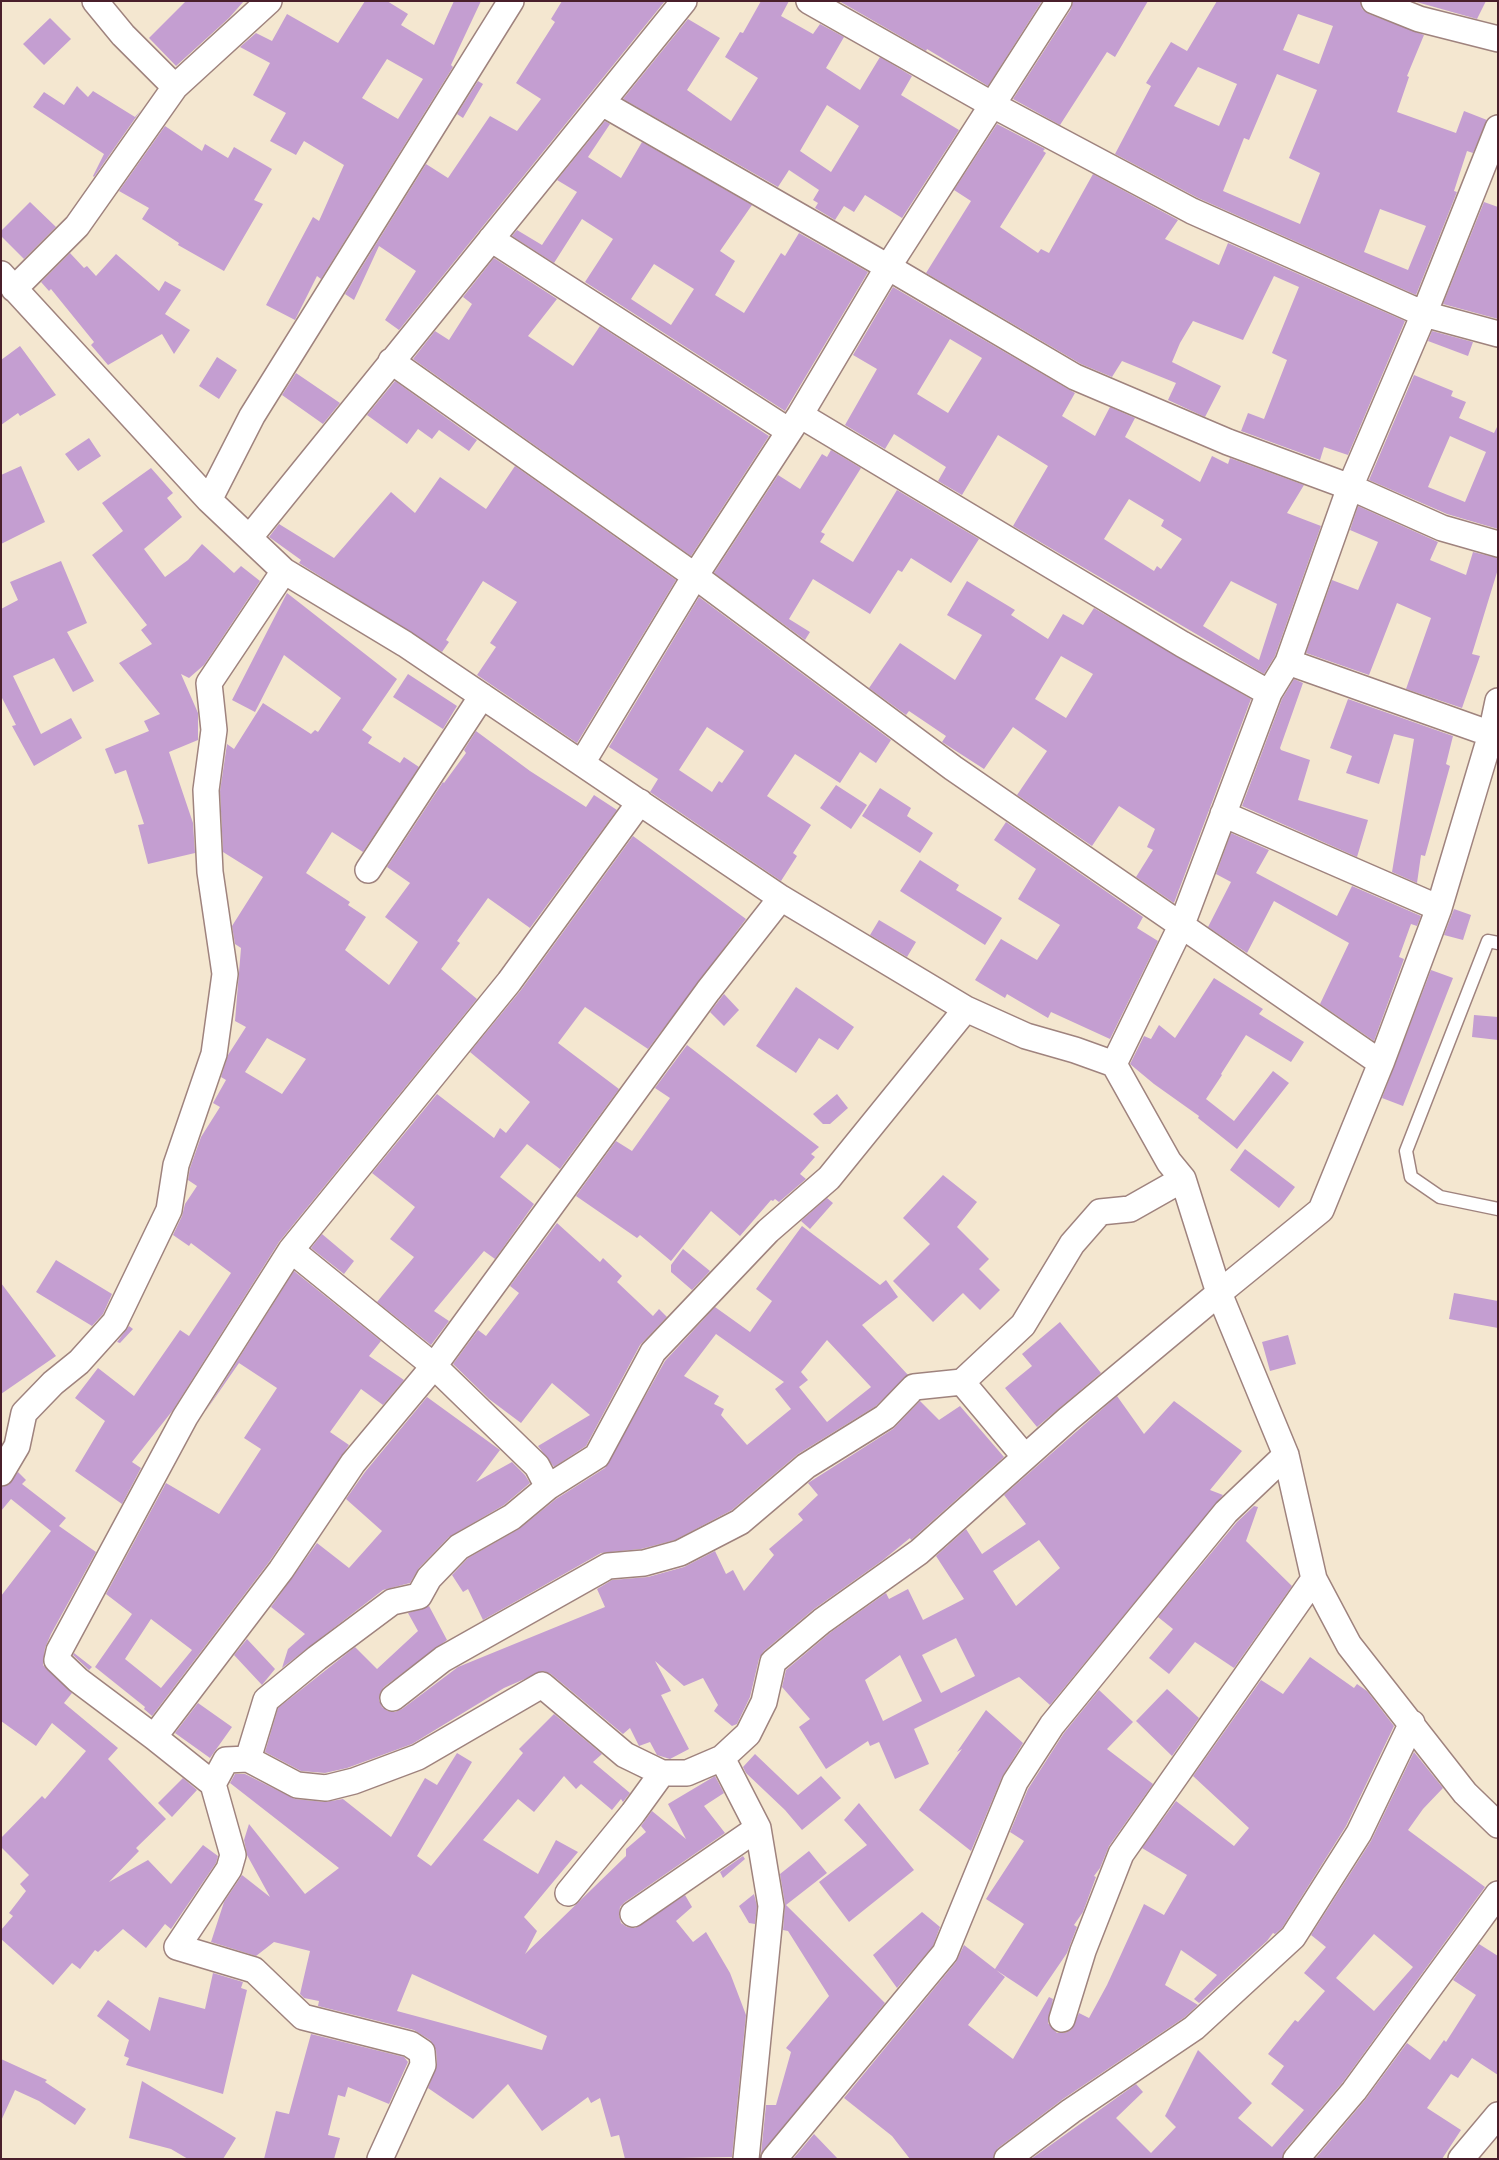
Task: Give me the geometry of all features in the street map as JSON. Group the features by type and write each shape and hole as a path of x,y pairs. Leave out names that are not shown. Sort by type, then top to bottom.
{"street":[{"path":"95,1 123,35 175,87"},
{"path":"268,1 175,87 77,226 8,281 209,500 250,537 284,572 405,644 781,898 966,1009 1026,1036 1075,1050 1114,1064 1169,1162 1183,1179 1219,1293 1286,1455 1314,1579 1349,1645 1465,1793 1498,1825"},
{"path":"209,500 252,416 511,1"},
{"path":"250,537 684,1"},
{"path":"809,1 991,104 1192,211 1424,314 1498,334"},
{"path":"582,763 695,576 795,423 888,267 991,104 1059,1"},
{"path":"1374,1 1419,19 1498,39"},
{"path":"602,103 1075,377 1228,442 1350,487 1442,528 1498,544"},
{"path":"1114,1064 1182,924 1269,693 1288,662 1350,487 1424,314 1498,128"},
{"path":"491,239 795,423 1269,693"},
{"path":"391,361 695,576 954,768 1381,1063"},
{"path":"1,1473 17,1446 24,1413 53,1383 80,1362 115,1322 169,1210 176,1165 214,1054 225,974 210,872 206,790 214,730 208,683 284,572"},
{"path":"1288,662 1491,734"},
{"path":"368,870 482,696"},
{"path":"213,1784 226,1760 248,1759 297,1784 326,1788 354,1781 418,1756 542,1685 625,1755 662,1773 687,1772 722,1758 748,1734 764,1702 773,1662 822,1621 919,1552 1025,1457 1219,1293 1321,1210 1381,1063 1439,908 1491,734 1498,701"},
{"path":"380,2159 423,2064 422,2052 410,2044 303,2016 254,1970 177,1947 229,1869 233,1855 213,1784 78,1680 57,1660 58,1651 185,1416 291,1250 508,982 640,802"},
{"path":"1223,814 1439,908"},
{"path":"154,1737 281,1570 353,1462 434,1366 708,991 781,898"},
{"path":"248,1759 266,1700 317,1658 392,1602 419,1596 429,1578 459,1547 512,1517 548,1487 596,1456 652,1352 768,1231 829,1178 966,1009"},
{"path":"393,1698 442,1659 608,1566 644,1563 680,1553 740,1522 806,1466 885,1417 914,1387 962,1382 1023,1325 1072,1244 1100,1212 1130,1209 1183,1179"},
{"path":"291,1250 434,1366 537,1466 548,1487"},
{"path":"962,1382 1025,1457"},
{"path":"774,2159 945,1953 1014,1782 1052,1725 1226,1512 1286,1455"},
{"path":"1062,2019 1083,1951 1121,1854 1314,1579"},
{"path":"1007,2159 1071,2111 1194,2028 1293,1937 1359,1833 1412,1723"},
{"path":"722,1758 758,1828 771,1906 746,2159"},
{"path":"568,1893 633,1813 662,1773"},
{"path":"633,1914 758,1828"},
{"path":"1296,2159 1354,2092 1498,1894"},
{"path":"1461,2159 1498,2114"}],"lane":[{"path":"1498,943 1488,941 1406,1151 1411,1177 1440,1197 1498,1209"}],"building":[{"path":"186,1 244,1 229,18 176,66 149,38"},
{"path":"365,1 387,1 408,14 401,25 434,45 454,1 481,1 451,65 453,67 321,279 317,276 295,320 266,305 313,217 319,221 344,165 304,141 296,155 270,141 286,113 253,95 270,63 240,47 256,33 272,41 287,14 338,43","holes":["387,59 423,79 398,119 362,98"]},
{"path":"562,1 665,1 399,330 385,320 416,271 379,246 354,300 345,294 426,164 448,178 490,116 517,131 541,99 516,83 555,22 551,19"},
{"path":"761,1 789,1 781,16 813,34 820,24 844,37 826,68 860,90 880,57 912,76 901,95 959,130 902,218 865,195 854,212 844,206 835,220 815,208 818,203 813,200 819,190 789,170 778,187 623,99 688,19 720,38 687,90 731,121 758,78 725,57 740,32 743,33","holes":["827,105 859,126 831,172 800,151"]},
{"path":"839,1 1042,1 988,86 927,49 926,51"},
{"path":"1073,1 1148,1 1115,57 1107,52 1060,125 1013,99 1071,9"},
{"path":"1217,1 1360,1 1362,9 1369,14 1424,35 1407,76 1409,77 1397,112 1456,133 1464,111 1487,120 1473,153 1467,151 1454,191 1457,192 1416,295 1198,198 1115,154 1151,86 1146,83 1171,42 1187,51","holes":["1298,14 1333,26 1319,64 1283,50","1198,67 1237,84 1219,126 1174,106","1277,74 1317,90 1289,158 1320,173 1300,224 1223,191 1244,138 1249,140","1380,209 1426,226 1408,270 1364,252"]},
{"path":"1413,1 1486,1 1477,19"},
{"path":"50,18 71,39 44,65 23,44"},
{"path":"478,81 483,84 463,118 457,114"},
{"path":"77,86 88,97 93,91 135,117 141,110 94,177 104,154 33,107 44,92 64,105"},
{"path":"605,121 610,124 588,157 621,178 642,142 752,205 720,251 735,261 715,295 744,313 781,253 785,256 799,233 868,272 785,411 585,282 613,239 582,219 554,263 512,236 517,230 542,245 577,192 557,180","holes":["654,264 694,289 671,325 631,299"]},
{"path":"997,124 1045,149 1043,151 1046,153 1000,227 1038,253 1041,249 1049,253 1093,174 1178,220 1165,239 1219,265 1228,243 1405,321 1348,455 1324,447 1320,460 1241,431 1248,413 1264,419 1287,360 1272,353 1299,287 1274,276 1243,340 1193,321 1180,343 1172,362 1221,386 1205,417 1168,400 1176,383 1122,361 1112,377 1081,364 926,273 971,201 954,190"},
{"path":"165,126 202,151 205,144 228,158 234,147 272,169 254,200 263,204 224,271 178,245 179,243 142,219 149,208 119,191"},
{"path":"30,202 56,227 24,259 1,236 1,231"},
{"path":"1484,202 1498,207 1498,319 1443,304"},
{"path":"70,253 84,268 87,266 96,276 116,254 159,291 165,281 181,290 165,314 190,330 174,354 162,334 108,365 91,345 94,342 51,289 49,291 41,282"},
{"path":"494,258 557,299 528,336 573,366 600,326 769,436 691,556 413,359 435,331 449,340 472,304 463,297"},
{"path":"893,287 1075,393 1062,416 1095,436 1110,407 1135,418 1125,437 1200,482 1212,456 1228,464 1230,458 1304,485 1287,513 1321,526 1275,656 1264,674 1013,526 1048,466 998,435 962,495 938,481 946,467 894,434 885,449 845,425 877,369 853,355","holes":["950,339 982,358 948,413 917,394","1129,499 1164,520 1161,526 1182,539 1161,569 1157,566 1154,571 1104,539","1231,581 1277,604 1259,660 1203,626"]},
{"path":"1432,331 1473,342 1468,356 1428,341"},
{"path":"20,346 56,395 20,416 18,413 1,425 1,360"},
{"path":"217,357 237,370 219,399 199,386"},
{"path":"296,373 340,403 323,424 282,395"},
{"path":"1414,375 1453,391 1451,396 1466,402 1459,418 1494,433 1498,425 1498,529 1447,514 1369,480","holes":["1450,436 1486,452 1465,502 1428,487"]},
{"path":"395,381 477,440 469,451 439,430 432,439 418,429 407,444 367,415"},
{"path":"89,438 101,456 78,471 65,454"},
{"path":"831,450 861,468 821,532 825,534 820,542 853,562 897,490 979,539 951,583 911,558 902,572 898,570 870,614 813,579 789,619 810,632 805,640 714,573 778,475 800,489 822,454 827,457"},
{"path":"21,466 45,522 1,544 1,475"},
{"path":"515,466 676,580 577,743 477,675 496,647 490,643 517,602 483,581 446,640 449,642 442,652 299,563 301,560 269,537 279,524 334,558 391,492 415,513 440,477 486,509"},
{"path":"151,468 173,493 167,498 182,517 144,549 165,577 188,560 202,544 234,573 241,566 260,581 204,665 189,678 181,674 198,713 198,740 169,752 193,823 195,853 148,864 138,825 144,824 126,770 115,774 105,749 149,731 144,721 160,714 119,663 152,644 141,630 147,625 92,555 123,531 102,503"},
{"path":"1358,506 1438,542 1430,560 1466,575 1473,552 1498,558 1498,569 1472,654 1480,656 1462,708 1406,689 1431,618 1397,603 1369,675 1306,653 1332,580 1358,590 1378,542 1350,530"},
{"path":"61,561 87,623 67,632 94,681 73,692 54,658 13,676 41,734 71,718 82,738 34,766 12,726 16,725 1,696 1,609 18,600 10,582"},
{"path":"967,581 1015,610 1011,615 1048,639 1063,614 1083,625 1094,608 1251,699 1174,903 1136,877 1153,850 1147,847 1155,829 1119,806 1092,846 1017,795 1047,751 1013,727 984,769 942,742 946,736 909,711 906,715 869,688 900,643 955,680 982,635 947,615","holes":["1061,656 1093,674 1066,718 1035,699"]},
{"path":"287,593 397,679 362,730 372,737 368,743 400,763 404,757 419,767 363,852 332,832 306,873 350,902 348,905 366,917 345,950 389,985 418,942 385,917 410,883 387,867 443,782 466,753 464,750 476,731 530,771 586,807 594,795 617,810 530,928 488,898 457,941 460,943 441,969 477,999 279,1242 173,1410 132,1462 141,1468 122,1504 75,1471 105,1421 75,1398 98,1368 134,1396 180,1330 189,1336 231,1273 191,1243 189,1246 173,1235 182,1216 185,1204 197,1186 188,1180 190,1168 201,1137 220,1107 213,1103 226,1080 221,1077 228,1055 246,1027 235,1021 241,948 235,944 232,926 263,877 223,852 220,791 227,744 234,749 263,703 311,734 315,730 318,732 341,698 284,655 255,712 232,700","holes":["267,1038 306,1059 282,1094 245,1072"]},
{"path":"699,597 891,740 876,763 860,752 840,783 795,754 767,796 811,825 793,853 797,856 781,881 650,792 658,779 609,747","holes":["707,727 744,751 722,783 719,781 712,792 679,770"]},
{"path":"408,674 457,706 443,729 393,697"},
{"path":"1294,679 1303,683 1280,748 1310,760 1298,800 1368,820 1357,857 1242,806 1282,699"},
{"path":"1348,699 1453,736 1446,764 1450,766 1425,856 1421,855 1417,883 1392,872 1414,739 1394,734 1379,784 1346,773 1352,756 1330,748"},
{"path":"836,785 867,805 851,829 820,808"},
{"path":"880,788 911,808 907,816 933,833 920,853 862,816"},
{"path":"1006,822 1143,917 1137,928 1158,941 1110,1039 1051,1012 1048,1018 1007,994 1005,998 975,980 1001,939 1037,960 1060,925 1018,899 1036,869 994,840"},
{"path":"1231,833 1269,850 1256,873 1337,916 1352,886 1421,916 1417,926 1411,924 1399,957 1404,959 1374,1041 1320,1004 1349,943 1274,901 1247,953 1208,927 1231,882 1216,874"},
{"path":"633,836 746,919 648,1049 585,1007 558,1043 619,1089 560,1169 527,1144 500,1177 534,1204 495,1259 484,1251 434,1311 449,1321 431,1345 377,1302 414,1257 390,1239 415,1207 372,1173 437,1094 494,1138 500,1128 506,1133 530,1102 470,1052 521,990"},
{"path":"920,860 959,885 956,890 1002,918 985,945 900,891"},
{"path":"1454,909 1471,915 1463,940 1444,935"},
{"path":"879,920 916,942 907,957 870,935"},
{"path":"1431,970 1453,978 1403,1106 1382,1098"},
{"path":"1214,978 1263,1009 1259,1014 1304,1042 1291,1062 1246,1035 1221,1074 1206,1099 1234,1121 1273,1071 1289,1083 1237,1149 1198,1118 1199,1116 1154,1084 1130,1064 1144,1036 1151,1039 1159,1025 1175,1038"},
{"path":"796,987 854,1027 838,1050 819,1038 796,1073 756,1046"},
{"path":"724,994 739,1010 724,1026 710,1012"},
{"path":"1474,1015 1498,1017 1498,1040 1472,1037"},
{"path":"687,1045 819,1147 811,1154 815,1157 800,1174 806,1179 779,1202 775,1199 771,1200 740,1236 711,1211 671,1261 640,1235 637,1238 576,1196 616,1141 632,1151 670,1098 655,1088"},
{"path":"837,1094 848,1108 830,1124 823,1124 813,1114"},
{"path":"1245,1149 1295,1187 1279,1208 1230,1170"},
{"path":"943,1175 977,1202 957,1227 989,1259 979,1269 1000,1290 980,1310 963,1293 933,1322 893,1281 930,1244 903,1218"},
{"path":"827,1198 833,1203 810,1229 801,1221"},
{"path":"557,1223 600,1262 603,1258 622,1276 617,1282 653,1316 659,1309 667,1317 640,1345 586,1446 554,1467 538,1446 590,1415 552,1383 521,1423 489,1399 453,1364 478,1330 486,1336 519,1293 510,1286"},
{"path":"802,1226 880,1285 886,1280 898,1297 862,1325 908,1375 876,1406 798,1454 732,1510 675,1540 641,1549 601,1553 483,1620 468,1589 463,1592 452,1575 468,1558 519,1529 556,1499 605,1468 665,1361 715,1307 750,1332 772,1301 756,1289","holes":["716,1334 784,1382 775,1389 791,1409 747,1445 721,1415 724,1409 714,1404 719,1396 684,1376","827,1340 871,1387 827,1422 799,1387 808,1380 801,1372"]},
{"path":"322,1234 354,1261 344,1274 311,1248"},
{"path":"683,1249 710,1271 692,1290 671,1272 671,1265"},
{"path":"56,1260 112,1294 103,1314 92,1326 36,1292"},
{"path":"294,1271 381,1341 369,1356 404,1380 383,1405 361,1389 330,1432 349,1445 269,1562 152,1716 144,1709 145,1707 95,1667 132,1614 106,1594 166,1483 219,1514 261,1449 244,1438 277,1388 239,1363 205,1412","holes":["151,1619 192,1650 161,1688 125,1659"]},
{"path":"1,1283 56,1356 1,1394"},
{"path":"1454,1293 1498,1301 1498,1328 1449,1319"},
{"path":"1060,1322 1101,1373 1037,1427 1005,1388 1032,1366 1022,1354"},
{"path":"129,1326 133,1329 120,1343 117,1342"},
{"path":"1288,1335 1296,1364 1270,1371 1262,1342"},
{"path":"1117,1396 1144,1434 1174,1401 1242,1451 1210,1490 1223,1495 1050,1705 1019,1677 914,1729 929,1764 895,1779 879,1742 870,1746 868,1741 826,1769 799,1727 810,1719 782,1687 786,1670 831,1632 886,1593 889,1599 908,1589 923,1620 964,1599 936,1556 966,1529 982,1554 1026,1524 1004,1495","holes":["1039,1540 1060,1568 1016,1606 993,1571","956,1638 975,1676 941,1693 922,1655","900,1655 922,1701 883,1721 865,1680"]},
{"path":"427,1397 500,1450 476,1482 512,1462 530,1483 504,1505 449,1537 419,1568 410,1583 383,1590 282,1668 288,1649 305,1634 271,1607 317,1543 349,1568 382,1531 346,1499 365,1472"},
{"path":"920,1401 939,1420 960,1406 1004,1457 911,1540 910,1538 883,1560 814,1609 764,1651 759,1659 750,1697 737,1724 732,1726 714,1711 718,1705 703,1678 684,1686 655,1661 671,1691 661,1695 689,1749 670,1759 657,1755 650,1742 639,1746 630,1728 623,1734 551,1674 543,1671 504,1688 412,1744 347,1768 325,1773 301,1771 265,1752 278,1708 355,1647 377,1669 418,1631 408,1613 429,1606 447,1640 384,1687 380,1693 379,1700 382,1707 388,1711 395,1712 402,1709 458,1667 605,1607 597,1589 612,1580 648,1577 684,1567 715,1551 726,1574 733,1570 744,1591 774,1555 769,1549 803,1520 798,1514 818,1495 808,1483 893,1429"},
{"path":"18,1472 26,1480 22,1484 66,1518 59,1526 96,1552 51,1634 45,1648 43,1665 72,1693 64,1703 118,1748 108,1759 166,1819 136,1848 139,1851 109,1882 148,1860 171,1884 203,1845 218,1856 216,1863 171,1929 165,1924 146,1948 123,1929 98,1952 95,1950 80,1969 72,1963 53,1985 1,1939 1,1930 13,1916 9,1913 26,1891 20,1884 29,1875 1,1847 1,1838 42,1796 45,1799 86,1751 52,1723 36,1746 1,1721 1,1596 51,1531 11,1499 1,1511 1,1487 8,1485"},
{"path":"1254,1506 1258,1507 1246,1541 1292,1586 1234,1668 1195,1642 1169,1674 1149,1658 1173,1629 1158,1617 1237,1522"},
{"path":"247,1639 275,1669 262,1685 234,1655"},
{"path":"74,1653 92,1667 89,1670 73,1655"},
{"path":"1310,1657 1354,1688 1357,1684 1367,1691 1394,1726 1346,1826 1282,1928 1275,1934 1273,1933 1267,1941 1199,2003 1194,1999 1217,1975 1181,1950 1165,1985 1198,2005 1185,2017 1063,2099 998,2148 993,2159 910,2159 892,2136 844,2098 956,1962 964,1945 995,1969 1024,1924 986,1899 1024,1841 1010,1832 1028,1789 1064,1733 1099,1690 1133,1722 1107,1749 1153,1784 1109,1846 1100,1868 1094,1876 1096,1877 1083,1912 1074,1925 1077,1927 1067,1953 1037,1997 996,1970 1005,1977 968,2025 1013,2059 1049,1997 1053,1999 1048,2023 1057,2033 1065,2033 1071,2030 1079,2013 1089,2018 1107,1985 1144,1904 1164,1915 1187,1875 1142,1848 1176,1801 1234,1846 1249,1828 1193,1776 1261,1680 1283,1694"},
{"path":"1167,1689 1199,1718 1172,1756 1136,1721"},
{"path":"198,1703 232,1727 210,1758 175,1733"},
{"path":"986,1710 1023,1743 1002,1777 971,1851 919,1810 962,1749 957,1752"},
{"path":"554,1714 602,1754 593,1762 630,1793 623,1802 621,1799 612,1810 581,1784 576,1789 564,1776 534,1812 518,1799 483,1840 538,1874 556,1840 578,1852 524,1917 537,1931 525,1954 626,1856 626,1849 646,1832 641,1826 652,1811 686,1839 668,1804 715,1776 724,1793 704,1806 725,1833 625,1902 620,1907 619,1915 621,1923 627,1927 635,1928 685,1895 692,1907 676,1921 693,1942 706,1932 730,1973 746,2015 732,2157 625,2159 619,2135 611,2137 600,2098 591,2103 588,2097 542,2131 508,2084 473,2119 428,2088 437,2064 436,2050 430,2040 414,2030 318,2006 319,2001 304,1998 300,1994 310,1951 274,1942 256,1956 211,1942 224,1902 242,1875 270,1897 247,1855 244,1840 249,1824 305,1894 339,1868 230,1783 235,1774 245,1774 295,1799 325,1802 343,1799 391,1837 425,1778 437,1785 457,1753 472,1762 417,1856 431,1866 523,1753 519,1749","holes":["412,1974 547,2036 542,2050 397,2011"]},
{"path":"1414,1752 1443,1788 1423,1809 1408,1830 1485,1887 1343,2082 1285,2150 1282,2159 1031,2159 1136,2084 1143,2092 1116,2118 1151,2153 1176,2127 1165,2116 1198,2050 1252,2103 1238,2118 1272,2147 1304,2110 1271,2084 1284,2066 1268,2054 1295,2020 1298,2022 1325,1991 1304,1973 1326,1947 1311,1935 1371,1841","holes":["1374,1934 1413,1967 1374,2011 1336,1978"]},
{"path":"755,1754 798,1795 821,1776 841,1798 802,1830 785,1810 746,1773 743,1767"},
{"path":"183,1778 197,1790 172,1817 158,1803"},
{"path":"859,1803 914,1870 849,1922 819,1882 867,1845 844,1820"},
{"path":"809,1851 827,1873 786,1905 885,2003 761,2154 766,2105 776,2105 791,2052 786,2048 829,1996 788,1931 783,1930 785,1904 780,1874"},
{"path":"743,1856 745,1859 723,1878 720,1872"},
{"path":"754,1894 757,1906 755,1924 749,1923 739,1906"},
{"path":"922,1912 940,1927 933,1946 897,1988 873,1955"},
{"path":"1479,1944 1498,1956 1498,2075 1472,2058 1458,2078 1451,2074 1427,2108 1461,2130 1442,2159 1315,2159 1365,2100 1407,2043 1430,2060 1444,2040 1446,2042 1476,1995 1453,1980"},
{"path":"213,1973 243,1982 241,1988 247,1990 223,2094 126,2065 129,2058 124,2056 129,2040 97,2016 108,2000 150,2031 159,1997 205,2009"},
{"path":"311,2034 404,2057 408,2062 389,2104 348,2087 345,2097 338,2095 328,2135 340,2138 334,2159 264,2159 276,2111 289,2114"},
{"path":"1,2059 47,2080 45,2082 86,2109 75,2125 39,2101 15,2090 1,2121"},
{"path":"142,2081 236,2138 223,2159 188,2159 171,2149 129,2138"},
{"path":"814,2134 838,2159 793,2159"}]}
